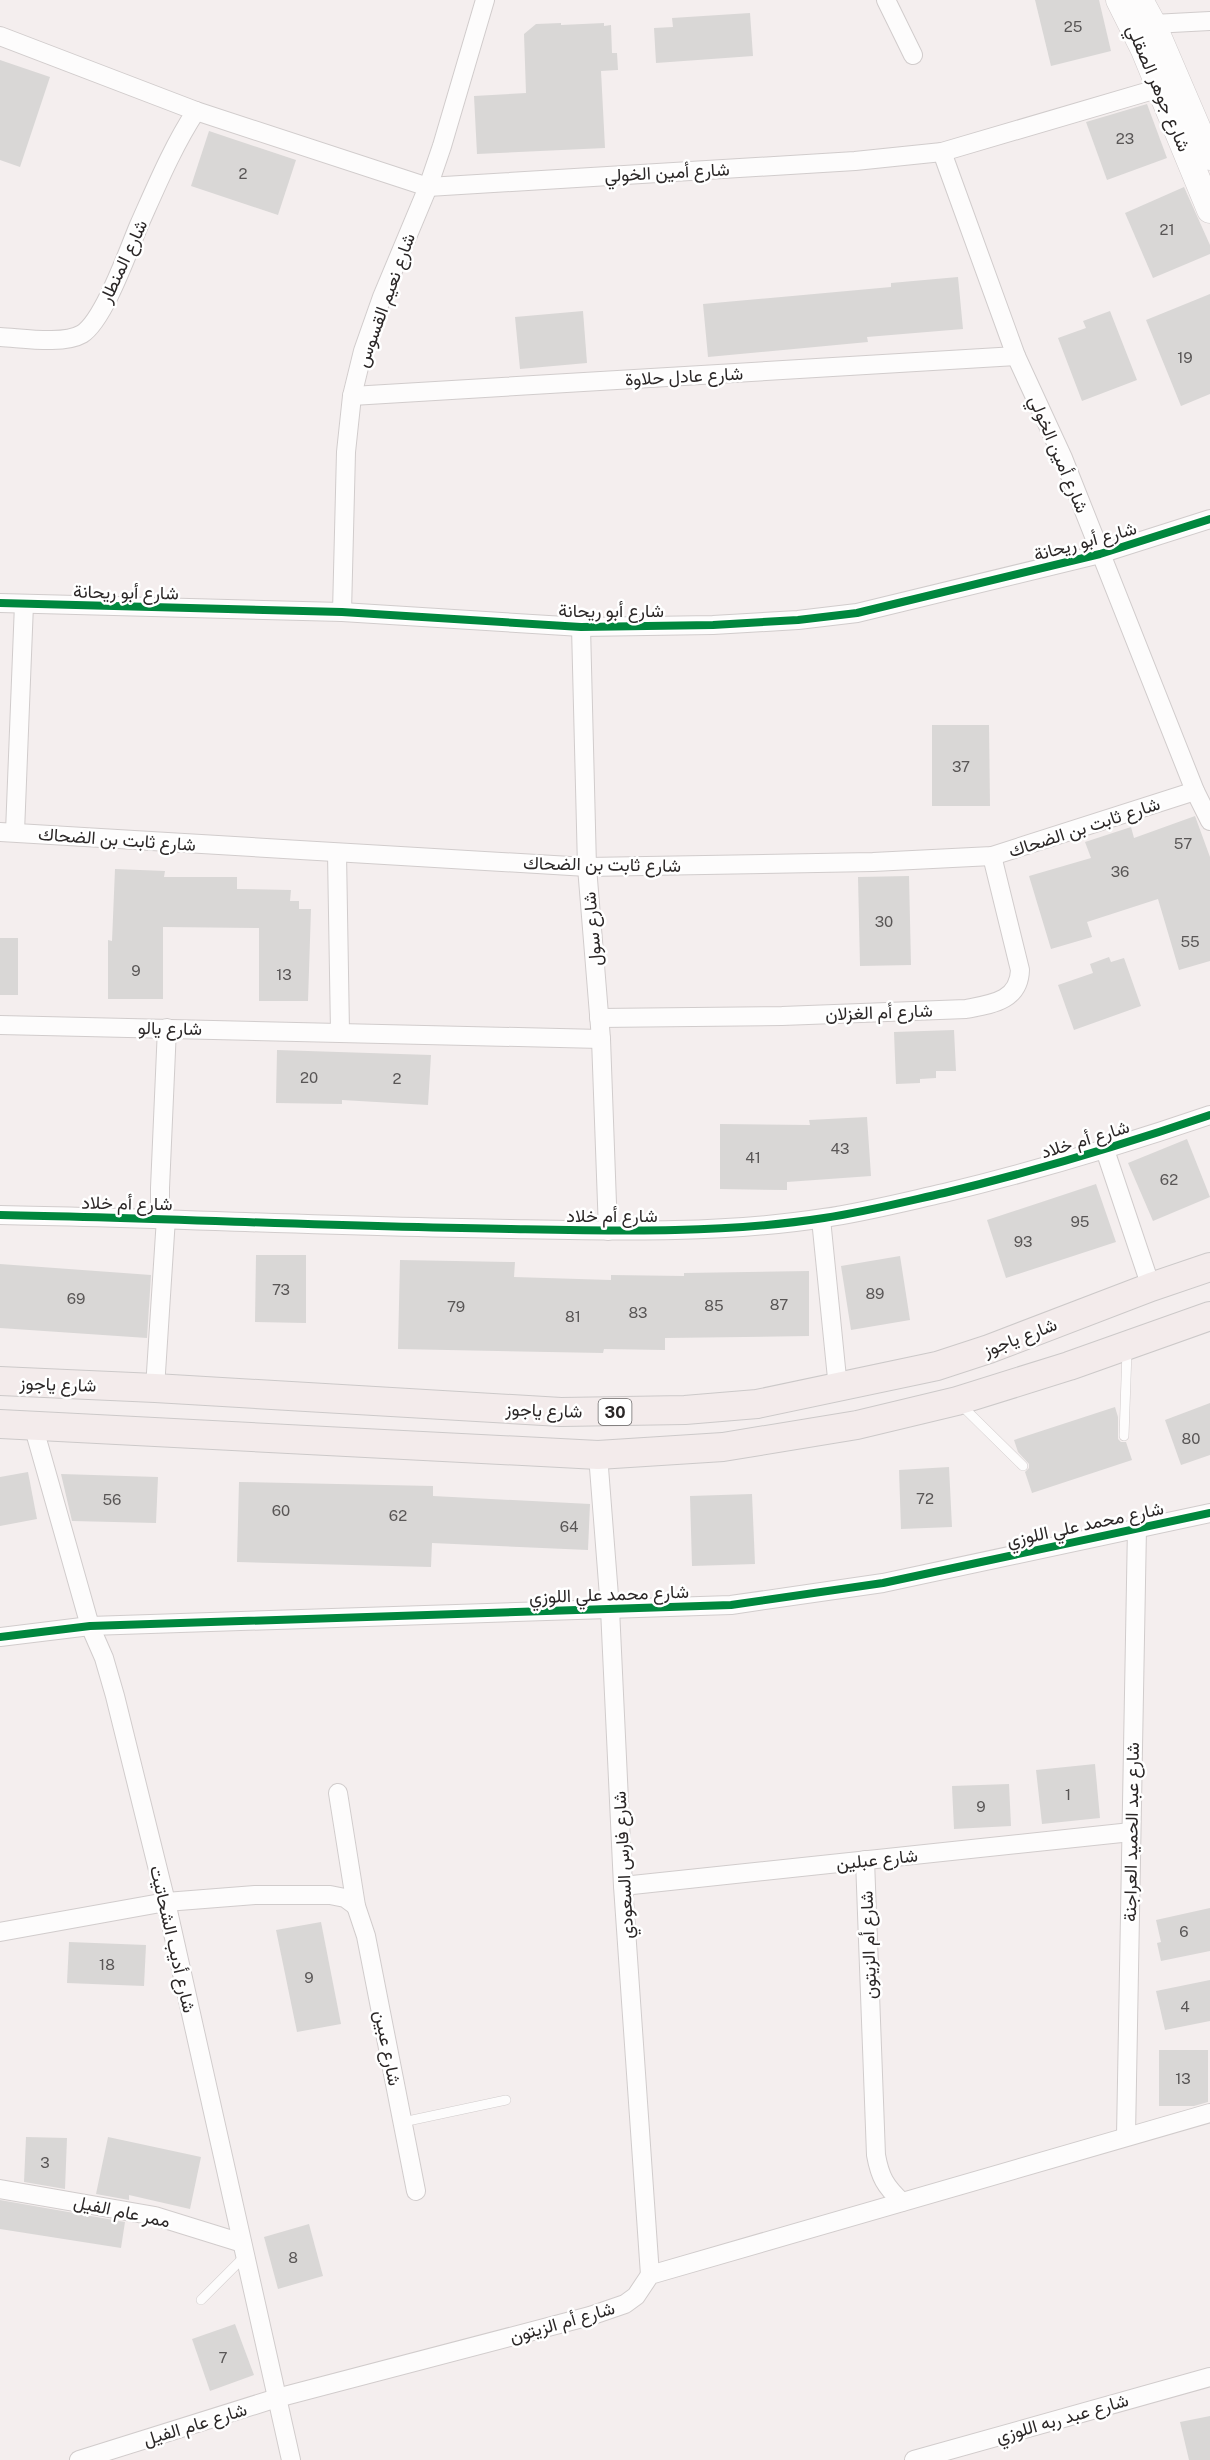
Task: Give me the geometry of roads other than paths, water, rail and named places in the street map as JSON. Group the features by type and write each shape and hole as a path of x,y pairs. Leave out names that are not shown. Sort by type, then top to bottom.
{"main road":[{"name":"شارع ياجوز","path":"0,1381 561,1412 726,1407 757,1404 838,1388 938,1365 989,1349 1210,1267"},
{"path":"0,1424 598,1455 723,1447 857,1425 957,1401 1127,1346 1210,1316"}],"street":[{"name":"شارع نعيم القسوس","path":"342,612 346,452 352,396 363,351 382,297 428,187 457,101 485,0"},
{"path":"886,0 913,55"},
{"name":"شارع جوهر الصقلي","path":"1119,0 1160,88 1210,210"},
{"name":"شارع جوهر الصقلي","path":"1140,0 1153,24 1210,157"},
{"path":"1153,24 1210,21"},
{"path":"0,36 196,111 428,187"},
{"name":"شارع أمين الخولي","path":"428,187 855,160 942,152 1160,88"},
{"name":"شارع المنطار","path":"0,337 71,338 81,334 92,324 115,283 181,136 196,111"},
{"name":"شارع أمين الخولي","path":"942,152 1016,356 1063,458 1195,791 1210,821"},
{"name":"شارع عادل حلاوة","path":"352,396 1016,356"},
{"name":"شارع أبو ريحانة","path":"0,603 342,612 581,627 713,625 798,620 857,614 1100,554 1210,519"},
{"path":"8,832 24,604"},
{"name":"شارع سول","path":"581,627 587,867 601,1040 608,1231"},
{"name":"شارع ثابت بن الضحاك","path":"8,832 587,867 873,861 992,856 1195,791"},
{"path":"336,853 340,1032"},
{"name":"شارع أم الغزلان","path":"599,1018 771,1016 966,1009 1006,999 1016,990 1020,981 1020,970 992,856"},
{"name":"شارع يالو","path":"0,1025 601,1040"},
{"path":"155,1388 166,1218 160,1203 160,1188 167,1028"},
{"name":"شارع أم خلاد","path":"0,1215 166,1218 394,1228 608,1231 690,1229 821,1219 937,1195 1105,1150 1210,1115"},
{"path":"1105,1150 1151,1287"},
{"path":"821,1219 838,1388"},
{"name":"شارع أديب الشحاتيت","path":"33,1425 90,1626 104,1658 115,1696 166,1902 291,2460"},
{"name":"شارع فارس السعودي","path":"598,1455 610,1609 623,1886 650,2275"},
{"name":"شارع محمد علي اللوزي","path":"0,1637 90,1626 731,1605 862,1587 1210,1513"},
{"name":"شارع عبد الحميد العراجنة","path":"1126,2136 1137,1527"},
{"name":"شارع عبين","path":"338,1793 356,1906 366,1936 416,2191"},
{"name":"شارع عبلين","path":"623,1886 1131,1832"},
{"name":"شارع أم الزيتون","path":"865,1860 876,2155 879,2171 887,2187 902,2202"},
{"path":"0,1932 166,1902 255,1895 330,1895 345,1898 356,1906"},
{"path":"650,2275 1210,2113"},
{"name":"ممر عام الفيل","path":"0,2188 155,2216 243,2250"},
{"name":"شارع أم الزيتون","path":"277,2398 625,2304 636,2296 650,2275"},
{"name":"شارع عبد ربه اللوزي","path":"914,2460 1210,2377"},
{"name":"شارع عام الفيل","path":"79,2460 277,2398"}],"lane":[{"path":"1124,1436 1127,1346"},
{"path":"957,1401 1023,1466"},
{"path":"403,2122 506,2100"},
{"path":"201,2300 243,2250"}]}
